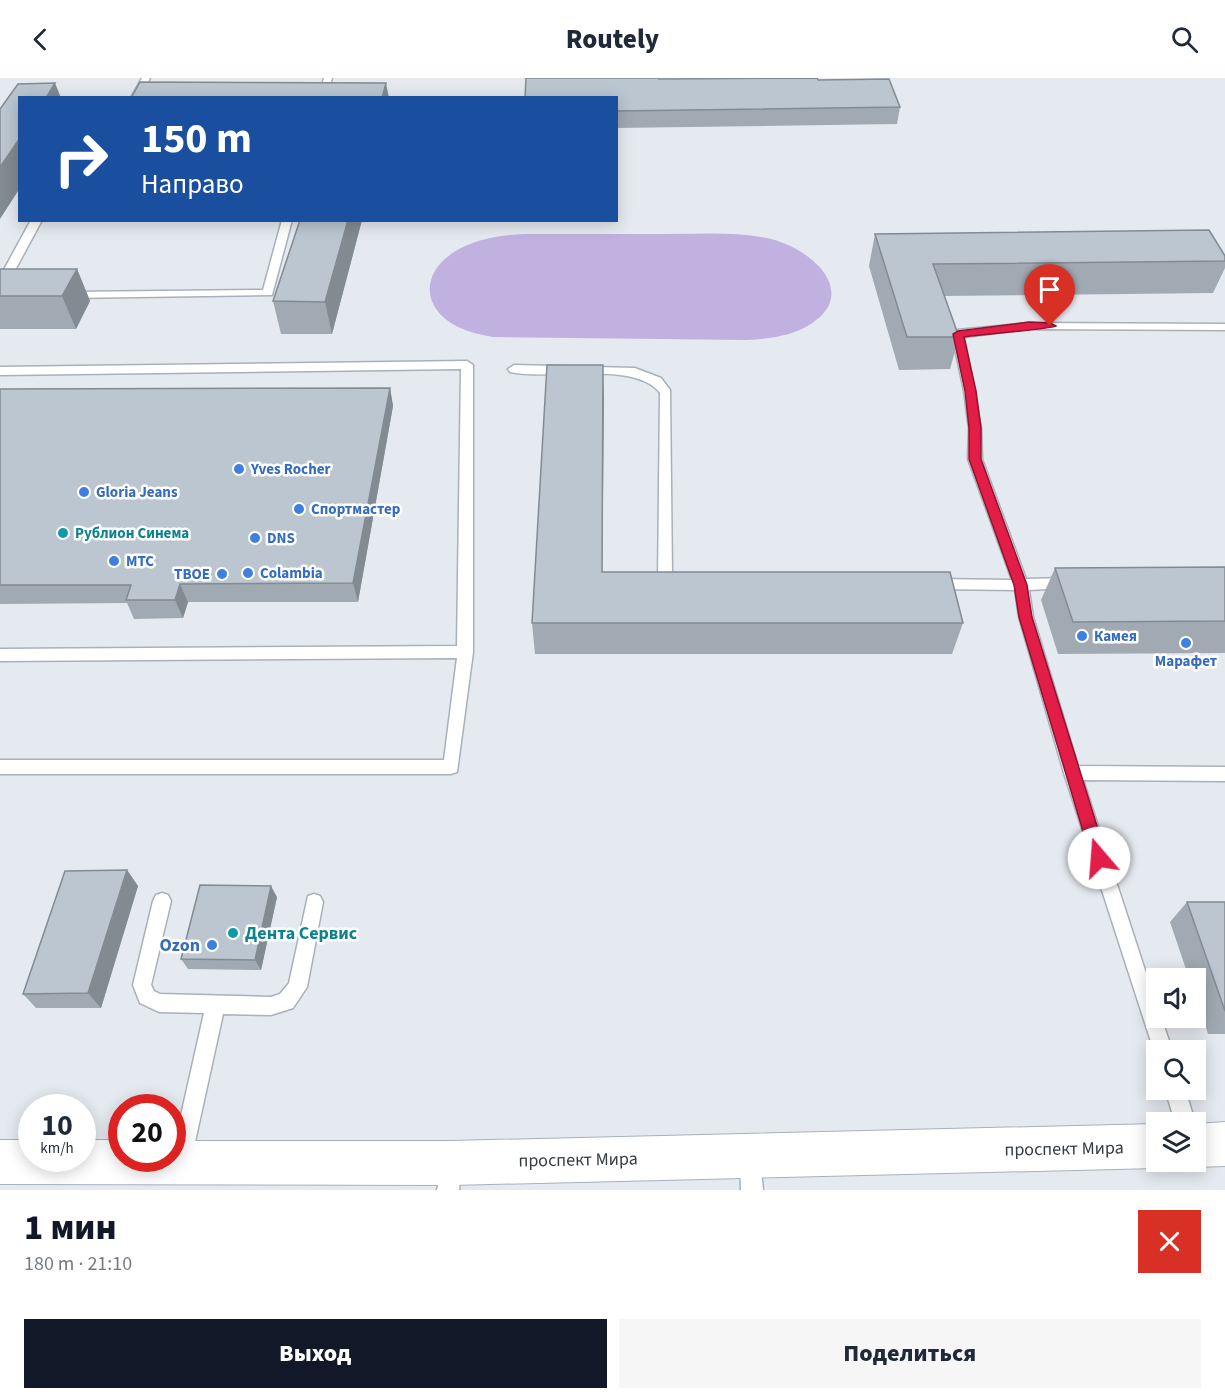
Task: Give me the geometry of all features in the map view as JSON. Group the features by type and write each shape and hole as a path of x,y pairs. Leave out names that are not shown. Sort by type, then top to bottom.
{"street":[{"path":"1206,1145 1225,1144"},
{"name":"проспект Мира","path":"186,1162 449,1176 751,1173 1146,1147"},
{"name":"проспект Мира","path":"0,1162 108,1162"}],"lane":[{"path":"136,96 146,78"},
{"path":"315,96 325,90 328,78"},
{"path":"0,287 37,222"},
{"path":"58,295 268,293 286,222"},
{"path":"1159,1040 1072,773 1026,617 1021,585 975,459 975,428 970,391 958,334 1029,326 1225,327"},
{"path":"0,370 467,365 465,652 451,767 0,767"},
{"path":"514,369 635,372 657,381 666,393 665,582 689,582"},
{"path":"914,584 1077,583"},
{"path":"0,655 465,652"},
{"path":"1072,773 1225,774"},
{"path":"162,901 142,985 147,998 159,1003 271,1006 286,1001 297,987 314,902"},
{"path":"186,1136 216,1004"}],"shaded area":[{"path":"525,234 719,234 771,239 803,253 816,264 826,276 831,289 830,303 821,316 804,328 776,337 746,340 493,337 458,327 437,311 430,291 431,281 435,270 443,261 454,252 479,241"}],"building":[{"path":"526,78 889,79 900,107 618,111 618,96 525,96"},
{"path":"140,82 386,83 383,96 132,96"},
{"path":"55,83 47,96 18,96 18,141 0,167 0,109 18,84"},
{"path":"299,222 347,222 325,302 273,301"},
{"path":"1209,230 1225,256 1225,261 933,264 959,337 907,337 875,234"},
{"path":"0,269 77,269 62,296 0,296"},
{"path":"547,365 603,365 602,572 950,572 963,623 532,623"},
{"path":"390,388 353,583 180,584 175,600 126,600 131,585 0,585 0,389"},
{"path":"1225,567 1225,621 1073,622 1055,568"},
{"path":"127,870 88,993 23,994 65,871"},
{"name":"Дента Сервис","path":"200,885 271,886 255,960 181,959"},
{"path":"1187,902 1225,902 1225,1011"}],"place":[{"name":"Yves Rocher","path":"239,469"},
{"name":"Gloria Jeans","path":"84,492"},
{"name":"Спортмастер","path":"299,509"},
{"name":"Рублион Синема","path":"63,533"},
{"name":"DNS","path":"255,538"},
{"name":"МТС","path":"114,561"},
{"name":"Colambia","path":"248,573"},
{"name":"ТВОЕ","path":"222,574"},
{"name":"Камея","path":"1082,636"},
{"name":"Марафет","path":"1186,643"},
{"name":"Дента Сервис","path":"233,933"},
{"name":"Ozon","path":"212,945"}],"route":[{"path":"1050,326 1029,326 958,334 970,391 975,428 975,459 1021,585 1026,617 1099,858"}]}
